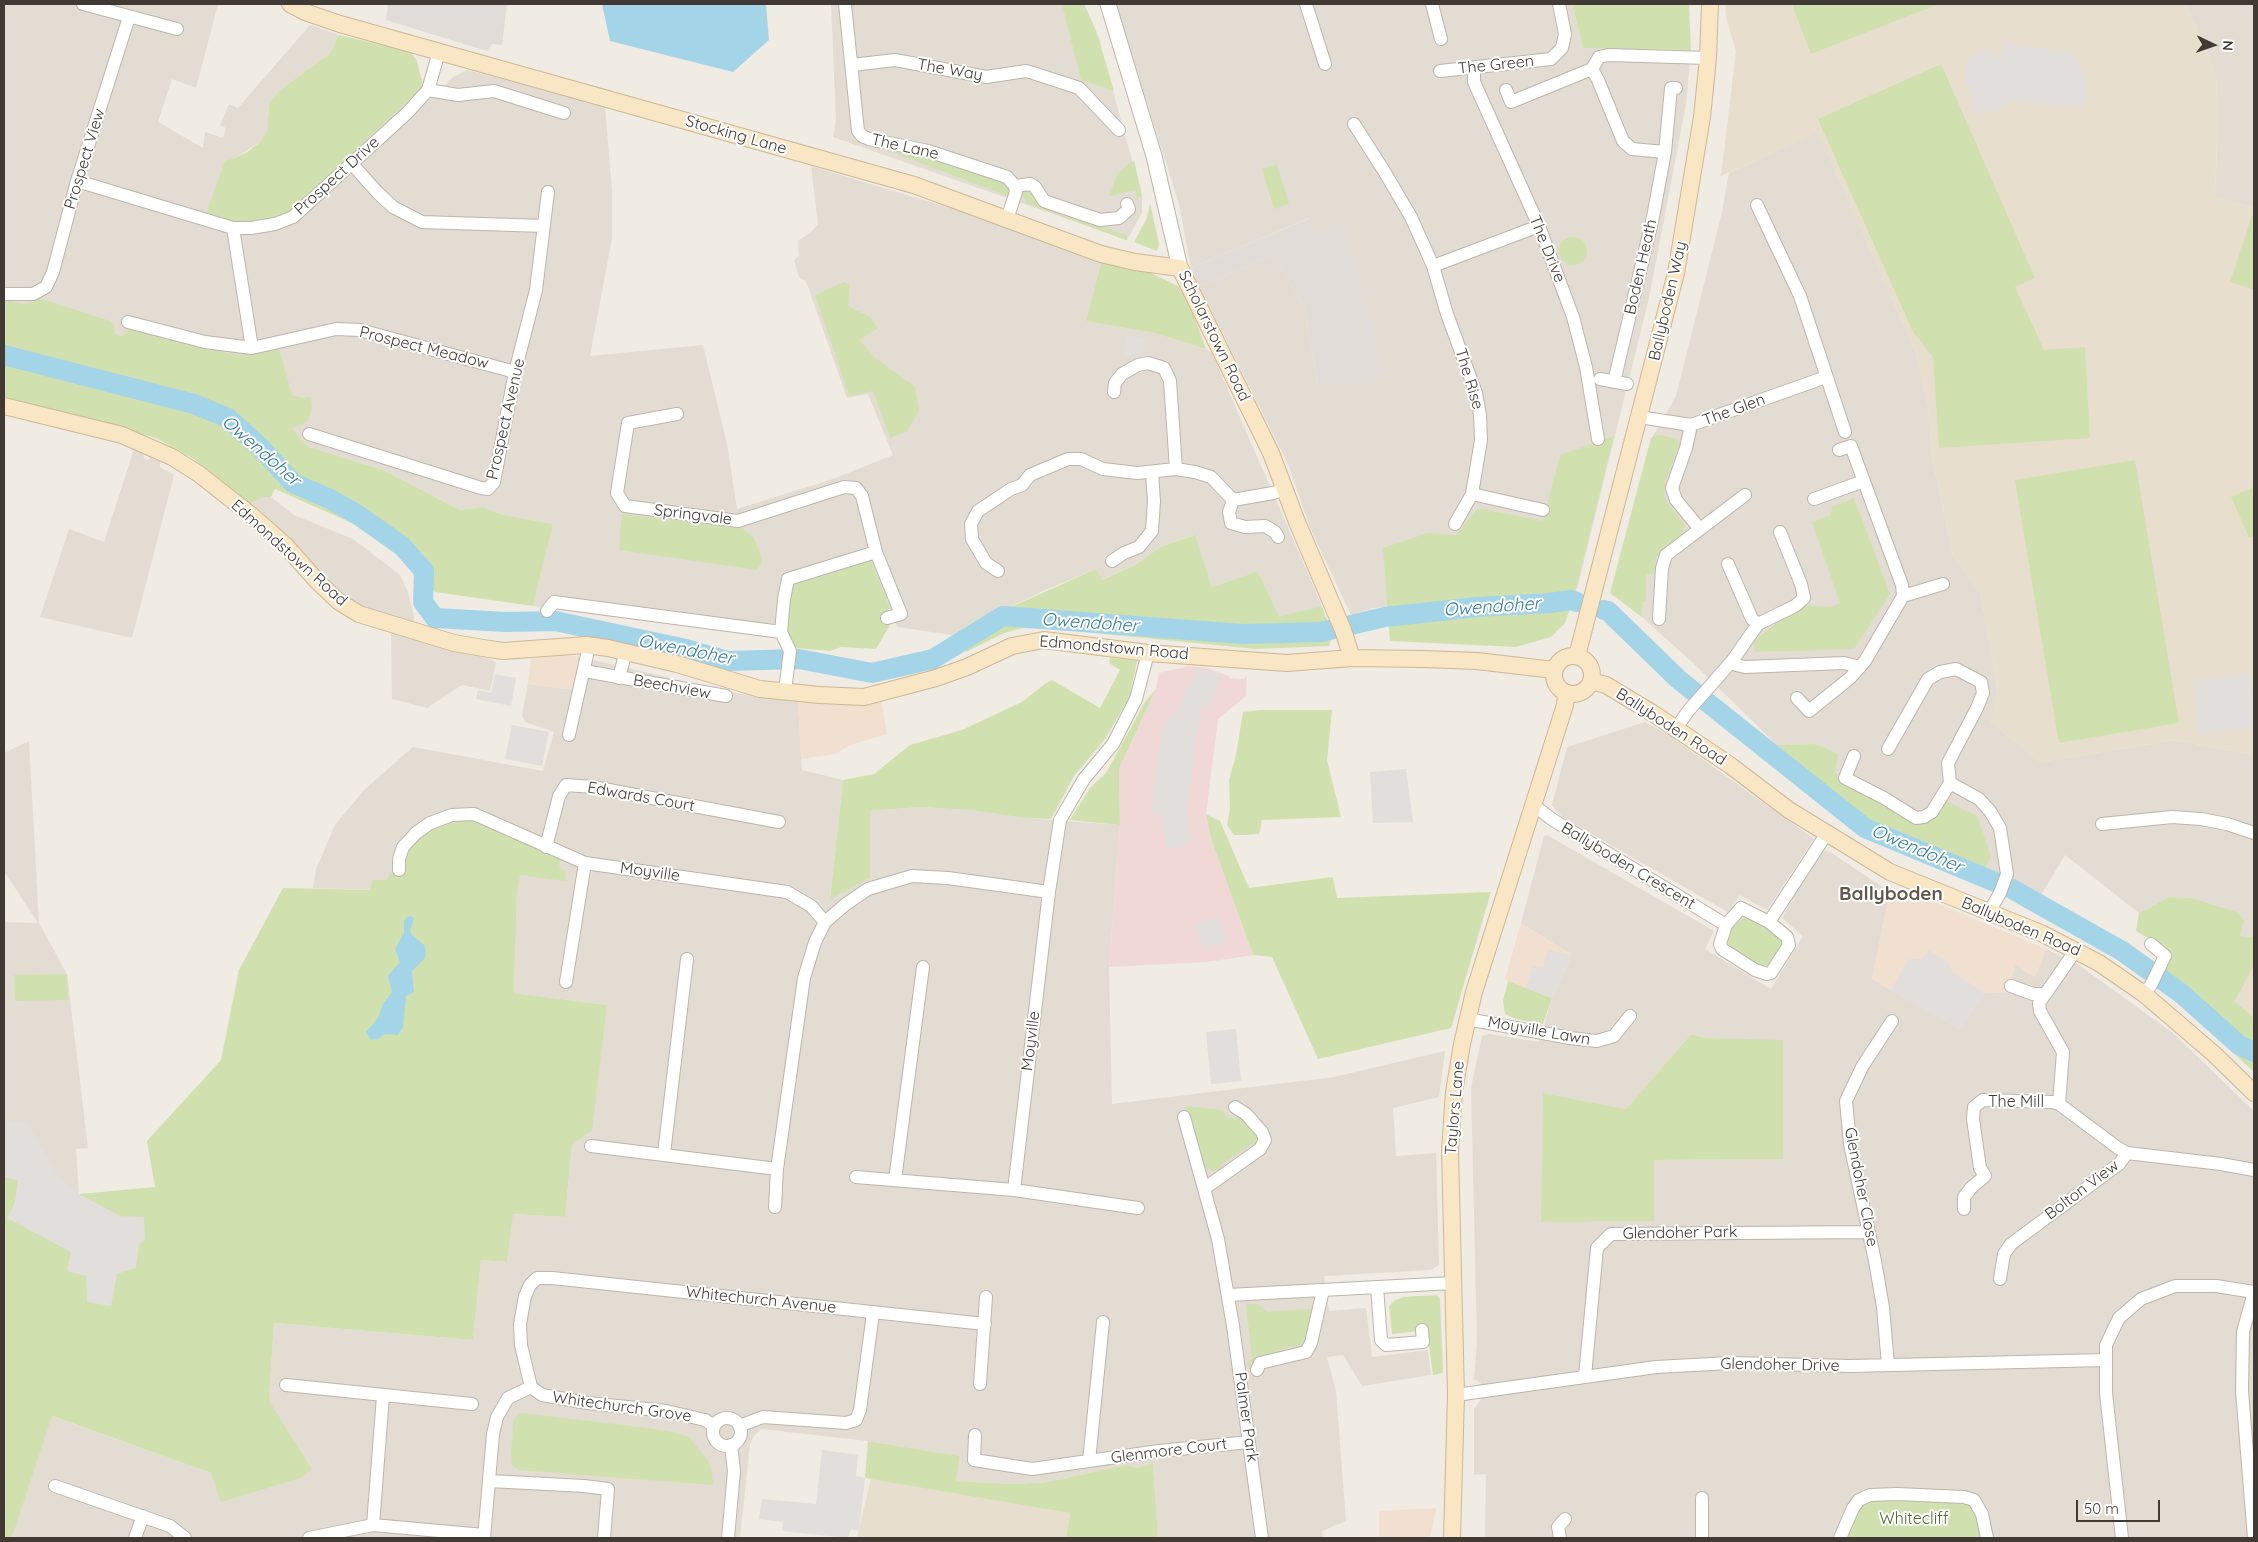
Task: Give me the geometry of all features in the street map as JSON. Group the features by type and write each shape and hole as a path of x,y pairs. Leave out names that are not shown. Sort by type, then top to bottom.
{"main road":[{"name":"Stocking Lane","path":"290,4 305,12 335,22 914,185 1101,254 1135,262 1180,268"},
{"name":"Ballyboden Way","path":"1577,656 1676,273 1693,181 1708,58 1710,4"},
{"name":"Scholarstown Road","path":"1180,268 1259,426 1342,628 1352,658"},
{"name":"Edmondstown Road","path":"4,406 122,434 172,457 199,474 251,515 286,546 316,581 338,601 359,614 446,641 483,648 503,651 589,646 626,651 760,689 864,697 936,678 967,667 1012,646 1028,642 1056,641 1148,653 1287,662 1352,658"},
{"path":"1577,656 1582,658 1590,667 1591,681 1581,692 1566,694 1556,685 1554,670 1561,659 1577,656"},
{"path":"1352,658 1476,661 1554,670"},
{"name":"Ballyboden Road","path":"1591,681 1606,685 1676,728 1731,766 1789,810 1890,872 2043,934 2148,990 2254,1093"},
{"name":"Taylors Lane","path":"1452,1538 1456,1395 1450,1150 1454,1092 1468,1019 1532,804 1565,705 1566,694"}],"street":[{"path":"83,4 177,29"},
{"name":"The Lane","path":"846,4 857,128 862,136 928,150 1007,177 1015,186 1030,184 1035,187 1044,201 1100,220 1119,218 1130,209 1127,204"},
{"name":"Scholarstown Road","path":"1108,4 1151,147 1180,268"},
{"path":"1306,4 1325,64"},
{"path":"1432,4 1441,39"},
{"name":"The Green","path":"1440,70 1551,59 1562,48 1565,34 1559,4"},
{"name":"Prospect View","path":"4,294 33,294 46,287 53,272 76,181 129,17"},
{"name":"Prospect Drive","path":"76,181 233,228 251,228 275,224 293,217 407,113 428,90 439,52"},
{"path":"1506,90 1511,102 1592,69 1599,57 1608,54 1708,58"},
{"name":"The Way","path":"852,65 895,60 986,77 1026,72 1033,73 1079,88 1119,130"},
{"name":"The Drive","path":"1474,68 1474,82 1539,226 1574,317 1586,367 1598,439"},
{"path":"1592,69 1622,141 1632,149 1665,152"},
{"name":"Boden Heath","path":"1600,379 1620,383 1665,152 1671,88 1676,88"},
{"path":"428,90 458,95 494,91 564,113"},
{"name":"The Rise","path":"1354,124 1411,217 1433,266 1447,314 1476,393 1480,415 1481,440 1472,494 1455,524"},
{"path":"352,164 393,207 422,222 544,226"},
{"path":"1007,219 1016,195 1015,186"},
{"name":"Prospect Avenue","path":"309,434 488,489 494,482 515,372 536,290 548,192"},
{"path":"1757,205 1800,296 1845,432"},
{"path":"1433,266 1539,226"},
{"path":"233,228 252,348"},
{"name":"Prospect Meadow","path":"128,322 205,342 252,348 336,329 360,330 515,372"},
{"path":"1114,392 1115,383 1122,374 1138,365 1148,363 1164,368 1170,381 1176,469"},
{"name":"The Glen","path":"1639,417 1691,425 1826,377"},
{"name":"Springvale","path":"677,414 628,423 617,493 625,506 738,521 844,487 856,488 862,496 876,552 900,614 887,618"},
{"path":"1691,425 1686,448 1672,488 1676,500 1700,529"},
{"path":"1797,698 1808,711 1850,678 1860,667 1903,596 1902,585 1852,446 1839,450"},
{"path":"998,571 986,562 972,539 971,524 978,511 1010,489 1022,485 1030,475 1068,459 1081,459 1103,469 1137,473 1176,469 1211,477 1233,500"},
{"path":"1112,560 1139,547 1152,531 1154,501 1152,472"},
{"path":"1814,499 1864,481"},
{"path":"1233,500 1285,489"},
{"path":"1472,494 1544,510"},
{"path":"1660,619 1662,568 1666,555 1745,495"},
{"path":"1233,500 1229,512 1231,523 1244,527 1266,526 1275,532 1278,538"},
{"path":"1676,728 1689,710 1732,661 1758,624 1795,606 1804,598 1802,584 1780,532"},
{"path":"785,691 790,651 781,632 788,579 876,552"},
{"path":"1728,564 1752,619 1758,624"},
{"path":"1903,596 1942,584"},
{"path":"547,611 554,602 781,632"},
{"path":"569,735 589,646"},
{"name":"Beechview","path":"619,678 626,651"},
{"name":"Moyville","path":"1014,1190 1049,892 1060,820 1084,779 1113,744 1136,700 1148,653"},
{"path":"1732,661 1736,665 1745,667 1844,663 1860,667"},
{"path":"1854,756 1845,778 1884,798 1916,818 1924,818 1932,812 1950,783 1948,763 1983,693 1981,682 1956,669 1940,672 1928,679 1888,750"},
{"name":"Beechview","path":"590,672 726,696"},
{"path":"1950,783 1979,799 1990,811 2000,828 2007,874 2000,894 1989,912"},
{"name":"Edwards Court","path":"546,846 559,796 566,785 593,787 779,822"},
{"name":"Ballyboden Crescent","path":"1532,804 1553,820 1726,925"},
{"name":"Moyville","path":"399,870 399,859 403,847 430,822 452,815 474,814 585,863 787,892 811,906 825,922"},
{"path":"2102,824 2172,817 2201,819 2227,824 2254,833"},
{"path":"1769,922 1826,833"},
{"path":"566,982 585,863"},
{"path":"775,1207 777,1169 804,978 815,942 825,922 868,889 912,876 948,878 1049,892"},
{"path":"1741,908 1769,922 1787,937 1789,945 1771,973 1767,974 1755,970 1722,949 1720,944 1726,925 1741,908"},
{"path":"2148,990 2165,956 2150,944"},
{"path":"2059,1104 2063,1052 2040,1011 2039,1003 2043,994 2076,950"},
{"path":"664,1154 687,959"},
{"path":"895,1180 923,967"},
{"path":"2011,986 2033,994 2043,994"},
{"name":"Moyville Lawn","path":"1468,1019 1570,1038 1598,1041 1614,1036 1630,1016"},
{"name":"Glendoher Close","path":"1888,1365 1875,1261 1850,1144 1846,1102 1862,1067 1892,1021"},
{"name":"The Mill","path":"1964,1209 1964,1197 1985,1176 1980,1168 1974,1119 1974,1107 1983,1100 2047,1101 2059,1104 2127,1153"},
{"path":"1205,1188 1260,1150 1265,1140 1262,1132 1246,1114 1235,1107"},
{"name":"Palmer Park","path":"1184,1117 1218,1238 1250,1442 1262,1538"},
{"path":"591,1146 777,1169"},
{"name":"Bolton View","path":"2001,1281 2004,1254 2011,1244 2119,1164 2127,1153 2254,1170"},
{"path":"856,1176 1014,1190 1138,1208"},
{"name":"Glendoher Park","path":"1585,1376 1596,1248 1611,1234 1868,1232"},
{"name":"Whitechurch Avenue","path":"531,1387 521,1345 520,1324 525,1296 530,1285 537,1278 552,1278 984,1324"},
{"path":"1228,1295 1453,1283"},
{"path":"2122,1538 2106,1393 2106,1345 2119,1318 2141,1299 2175,1286 2216,1286 2254,1292 2243,1332 2242,1391 2254,1538"},
{"path":"1378,1287 1381,1340 1386,1346 1423,1342 1422,1330"},
{"name":"Palmer Park","path":"1257,1370 1260,1363 1306,1352 1311,1344 1323,1290"},
{"path":"980,1384 986,1297"},
{"path":"739,1426 763,1417 846,1423 856,1420 860,1410 873,1313"},
{"name":"Glenmore Court","path":"1089,1461 1103,1322"},
{"name":"Glendoher Drive","path":"1456,1395 1656,1367 1730,1364 1888,1365 2106,1360"},
{"path":"286,1385 472,1404"},
{"path":"309,1538 373,1525 484,1537 493,1434 497,1417 508,1398 531,1387"},
{"name":"Whitechurch Grove","path":"531,1387 542,1395 588,1403 666,1411 706,1420 714,1426"},
{"path":"373,1525 382,1396"},
{"path":"729,1418 739,1426 740,1435 731,1445 722,1445 715,1439 714,1426 720,1420 729,1418"},
{"name":"Glenmore Court","path":"975,1435 974,1460 1032,1469 1250,1442"},
{"path":"728,1538 734,1471 731,1445"},
{"path":"490,1481 608,1489 604,1538"},
{"path":"56,1486 170,1526 185,1538"},
{"path":"1840,1538 1853,1508 1859,1500 1870,1495 1897,1494 1964,1497 1974,1500 1982,1514 1987,1538"},
{"path":"1702,1498 1702,1538"},
{"path":"135,1538 143,1516"},
{"path":"1560,1538 1558,1527 1565,1519"}],"shaded area":[{"path":"4,4 218,4 196,88 172,79 158,122 203,148 205,132 223,138 226,128 220,125 229,104 238,108 310,25 339,35 330,53 297,78 269,104 267,131 261,141 235,158 319,186 423,86 442,89 453,77 467,70 605,106 612,191 612,238 590,356 703,345 727,444 737,509 833,479 893,455 868,394 847,398 806,281 799,277 794,260 799,256 798,241 818,224 811,166 999,223 1102,259 1086,321 1154,333 1206,349 1212,353 1322,606 1279,618 1258,571 1212,587 1194,535 1162,546 1135,565 1101,580 1096,569 1043,591 1002,611 959,636 897,627 871,560 788,638 533,606 553,524 504,515 483,507 460,510 383,470 309,447 249,386 4,315"},
{"path":"388,4 507,4 502,45 492,44 487,51 386,20"},
{"path":"831,4 1084,4 1097,33 1142,196 1142,213 1127,240 833,137 836,119"},
{"path":"1116,4 1572,4 1583,48 1691,50 1686,104 1649,298 1575,597 1456,601 1373,608 1351,615 1311,530 1288,464 1199,286 1274,255 1304,307 1318,385 1344,226 1314,236 1309,218 1191,268 1179,204"},
{"path":"1725,4 2185,4 2210,59 2216,78 2218,114 2215,197 2254,208 2254,755 2175,740 2040,762 1991,722 1998,694 1981,594 1953,555 1932,457 1928,404 1916,353 1818,133 1721,176 1736,51 1726,17"},
{"path":"2185,4 2254,4 2254,208 2215,197 2218,114 2216,78 2210,59"},
{"path":"2005,43 2072,52 2086,81 2087,100 2077,108 2009,100 1997,111 1977,115 1965,75 1966,65 1969,58 1985,48 2003,59"},
{"path":"1818,132 1916,353 1928,404 1932,457 1953,555 1981,594 1998,694 1991,722 2040,762 2175,740 2254,755 2254,937 2240,936 2237,912 2192,898 2169,897 2139,913 2065,855 2036,903 1883,836 1826,787 1816,744 1777,745 1693,663 1642,617 1643,603 1646,601 1646,574 1629,525 1652,438 1676,396 1722,212 1729,173"},
{"path":"1310,218 1314,235 1344,226 1385,375 1354,383 1318,385 1304,307 1274,255 1199,286 1191,268"},
{"path":"1125,336 1145,338 1143,356 1124,357"},
{"path":"135,446 143,452 144,459 148,460 152,456 160,460 160,467 174,475 132,638 40,617 69,529 104,542"},
{"path":"264,497 271,497 294,515 353,539 400,575 408,592 414,617 413,624 351,604 247,505"},
{"path":"391,631 449,650 491,659 496,663 490,691 462,685 427,708 392,699"},
{"path":"560,655 581,657 574,690 528,684 531,659"},
{"path":"581,657 734,693 798,701 802,770 843,780 830,898 870,878 870,811 920,807 1120,825 1109,967 1112,1104 1334,1077 1445,1051 1439,1097 1393,1108 1396,1156 1436,1153 1439,1265 1431,1270 1324,1276 1329,1311 1366,1308 1372,1357 1428,1350 1431,1375 1362,1386 1343,1355 1327,1357 1336,1391 1346,1521 1322,1531 1323,1538 1158,1538 1153,1463 1138,1468 1126,1465 1047,1482 1017,1484 956,1481 960,1456 868,1441 761,1429 754,1436 750,1444 740,1538 10,1538 51,1416 211,1473 312,1469 269,1400 274,1323 473,1340 481,1260 507,1262 512,1214 565,1217 572,1145 607,1005 514,993 517,894 313,888 316,869 335,825 364,790 413,747 543,771 554,732 525,722 522,715 528,684 574,690"},
{"path":"1189,666 1207,668 1229,676 1229,678 1243,679 1247,677 1246,696 1218,719 1206,814 1211,839 1253,955 1207,962 1109,967 1120,825 1119,769 1156,689 1159,673"},
{"path":"1197,668 1222,676 1208,708 1201,705 1187,806 1190,845 1167,849 1161,817 1151,811 1159,746 1163,726 1179,706"},
{"path":"2249,673 2254,702 2254,728 2200,735 2193,680"},
{"path":"495,674 516,678 511,706 476,699 478,690 491,693"},
{"path":"881,700 887,734 850,745 835,754 801,759 798,701"},
{"path":"1645,722 1670,736 1814,839 1767,910 1740,895 1728,912 1567,820 1552,805 1567,747"},
{"path":"512,725 549,732 542,766 505,759"},
{"path":"29,741 39,923 67,974 88,1148 76,1149 79,1194 58,1176 26,1121 4,1122 4,922 38,923 4,871 4,753"},
{"path":"1406,769 1413,822 1373,823 1370,772"},
{"path":"1547,835 1714,931 1705,949 1771,989 1803,936 1782,918 1819,849 1830,852 1890,892 1872,979 1960,1029 1985,993 2016,963 2027,973 2035,977 2046,949 2076,963 2173,1033 2254,1111 2254,1538 1485,1538 1486,1474 1474,1475 1474,1409 1481,1399 1481,1383 1474,1379 1477,1340 1471,1088 1482,1036 1489,1034 1539,1042 1552,998 1572,955 1521,923 1544,836","holes":["1691,1034 1705,1038 1783,1041 1783,1159 1654,1160 1543,1093 1626,1109"]},
{"path":"1895,889 1922,897 2046,949 2035,977 2016,964 2007,993 1985,993 1960,1029 1872,979 1890,892"},
{"path":"1219,917 1229,941 1204,951 1193,924 1202,920 1203,923"},
{"path":"1521,923 1572,955 1552,998 1505,980"},
{"path":"1548,950 1572,955 1552,998 1526,988 1533,965 1543,968"},
{"path":"1928,950 1949,963 1953,973 1985,993 1960,1029 1891,990 1909,959 1923,959"},
{"path":"2254,964 2254,1018 2235,1001"},
{"path":"1236,1029 1241,1081 1211,1084 1206,1032"},
{"path":"26,1121 58,1176 79,1194 120,1216 144,1217 145,1239 139,1245 136,1268 117,1274 111,1306 87,1302 86,1276 67,1271 71,1252 7,1218 15,1202 18,1180 4,1177 4,1122"},
{"path":"822,1450 858,1455 856,1476 865,1478 859,1531 851,1529 848,1538 782,1531 783,1522 759,1519 762,1499 816,1504"},
{"path":"871,1478 1070,1513 1066,1538 857,1538"},
{"path":"1436,1508 1430,1538 1379,1538 1379,1511"}],"green space":[{"path":"1062,4 1084,4 1097,33 1114,91 1081,80"},
{"path":"1572,4 1689,4 1691,50 1583,48"},
{"path":"1792,4 1939,4 1811,54"},
{"path":"339,35 411,52 417,61 423,86 319,186 291,210 271,220 243,224 206,214 225,161 249,151 261,141 267,131 269,104 278,92 330,53"},
{"path":"1941,64 2035,278 2015,287 2044,350 2085,347 2090,438 1939,448 1933,357 1913,332 1818,119"},
{"path":"871,144 926,155 1004,180 1009,185 1010,197"},
{"path":"1134,160 1142,196 1137,198 1135,190 1109,196 1118,173"},
{"path":"1277,164 1289,204 1274,209 1262,169"},
{"path":"1030,188 1042,204 1128,236 1126,240 1026,203 1021,189"},
{"path":"1150,203 1159,244 1157,251 1134,242 1147,218"},
{"path":"2252,215 2254,216 2254,290 2230,282"},
{"path":"1573,237 1583,241 1587,251 1583,261 1573,265 1563,261 1559,251 1563,241"},
{"path":"1102,259 1151,273 1178,286 1190,305 1206,349 1154,333 1086,321"},
{"path":"844,282 850,285 848,306 870,317 878,328 859,340 874,357 915,387 919,411 907,431 890,438 873,391 849,396 815,295"},
{"path":"39,298 110,321 114,325 115,334 123,337 130,328 136,327 226,353 249,355 279,348 292,395 303,398 311,397 312,409 308,420 302,425 291,428 309,447 383,470 460,510 483,507 504,515 553,524 533,606 435,592 408,561 363,528 275,489 271,497 264,497 247,505 194,459 156,438 4,400 4,299 22,304 31,303"},
{"path":"1659,435 1678,439 1679,445 1665,483 1664,494 1667,503 1684,524 1683,533 1656,557 1655,573 1646,575 1646,601 1643,603 1642,617 1610,593 1651,438"},
{"path":"1614,436 1574,596 1565,623 1551,637 1516,647 1390,641 1383,548 1428,533 1456,535 1478,508 1543,521 1560,455"},
{"path":"2135,460 2179,723 2059,743 2015,480"},
{"path":"2254,487 2254,536 2249,538 2231,497"},
{"path":"1854,498 1890,594 1854,649 1755,652 1755,644 1752,642 1801,605 1831,607 1840,603 1812,522 1831,515 1832,507"},
{"path":"622,514 742,528 754,538 763,560 757,570 619,550"},
{"path":"1195,535 1212,587 1258,571 1279,617 1322,606 1332,635 1329,646 1255,649 1055,629 1023,628 1004,633 966,652 959,636 1002,611 1096,569 1102,580 1135,565 1162,546"},
{"path":"871,560 890,608 883,614 890,625 876,649 841,647 830,651 797,648 788,638 788,600 793,586 798,581"},
{"path":"1110,658 1137,661 1129,698 1105,739 1074,776 1051,819 1025,818 970,810 920,807 870,811 870,878 830,899 843,780 874,774 910,745 962,730 1022,702 1052,680 1100,708 1120,670 1109,663"},
{"path":"1156,689 1119,769 1120,825 1070,820 1090,788 1106,773 1145,702"},
{"path":"1262,710 1332,710 1327,760 1341,817 1262,820 1259,834 1234,835 1227,825 1230,808 1229,780 1236,755 1243,712"},
{"path":"1816,744 1838,754 1835,773 1913,821 1922,824 1933,820 1946,801 1977,816 1991,856 1980,878 1883,836 1777,745"},
{"path":"1206,814 1220,821 1249,888 1333,877 1337,898 1491,892 1451,1028 1318,1059 1272,957 1253,955 1211,839"},
{"path":"474,818 561,856 559,866 566,872 565,881 520,875 517,894 514,993 607,1005 592,1130 572,1145 565,1217 513,1214 507,1262 481,1260 473,1340 274,1323 269,1400 312,1469 301,1478 221,1502 211,1473 52,1416 14,1531 10,1538 4,1538 4,1122 26,1121 58,1176 79,1194 155,1187 147,1141 221,1060 239,970 283,888 370,890 372,880 387,880 390,873 403,874 402,856 432,825"},
{"path":"2169,897 2192,898 2237,912 2244,920 2240,936 2254,937 2254,965 2235,1001 2254,1018 2254,1072 2158,983 2169,958 2151,940 2136,931 2139,913"},
{"path":"1743,918 1755,920 1778,933 1785,944 1769,966 1759,965 1728,947 1725,940 1732,928"},
{"path":"67,974 68,1000 15,1001 14,975"},
{"path":"1508,981 1552,998 1543,1024 1516,1019 1505,1014 1503,1001"},
{"path":"1691,1034 1705,1038 1783,1040 1783,1159 1654,1160 1654,1221 1541,1222 1543,1093 1626,1109"},
{"path":"1185,1106 1223,1110 1227,1118 1242,1117 1247,1126 1255,1128 1260,1136 1257,1145 1254,1143 1222,1164 1221,1168 1215,1171 1204,1168 1197,1155 1200,1150 1191,1114 1186,1111"},
{"path":"1437,1295 1440,1299 1443,1373 1433,1375 1427,1330 1392,1334 1389,1306 1394,1301 1403,1297"},
{"path":"1316,1301 1305,1344 1297,1350 1292,1346 1258,1358 1249,1369 1247,1363 1252,1358 1246,1304 1258,1304 1267,1312 1310,1309"},
{"path":"521,1413 640,1427 673,1432 689,1437 708,1460 713,1485 518,1470 512,1465 511,1453 514,1418"},
{"path":"868,1441 960,1456 956,1481 1017,1484 1047,1482 1126,1465 1138,1468 1153,1463 1158,1538 1066,1538 1070,1513 865,1478"},
{"name":"Whitecliff","path":"1886,1500 1963,1502 1969,1504 1977,1514 1981,1538 1847,1538 1857,1511 1863,1504"}],"water":[{"path":"602,4 766,4 769,40 733,72 610,41"},
{"path":"411,916 414,918 410,931 424,945 426,951 425,958 412,971 414,992 406,996 403,1027 398,1035 385,1034 378,1039 371,1040 366,1032 378,1018 383,1004 392,992 388,976 400,962 395,949 404,933 404,921 407,917"}],"waterway":[{"name":"Owendoher","path":"4,355 194,404 228,418 260,447 293,483 330,499 358,515 402,546 424,571 423,602 435,618 506,622 555,621 686,649 728,661 799,659 872,673 933,659 1003,616 1243,634 1321,632 1385,617 1477,607 1571,600 1577,602"},
{"name":"Owendoher","path":"1604,610 1608,611 1678,679 1865,828 2012,889 2122,951 2182,994 2239,1045 2254,1052"}],"district":[{"name":"Ballyboden","path":"1891,894"}]}
